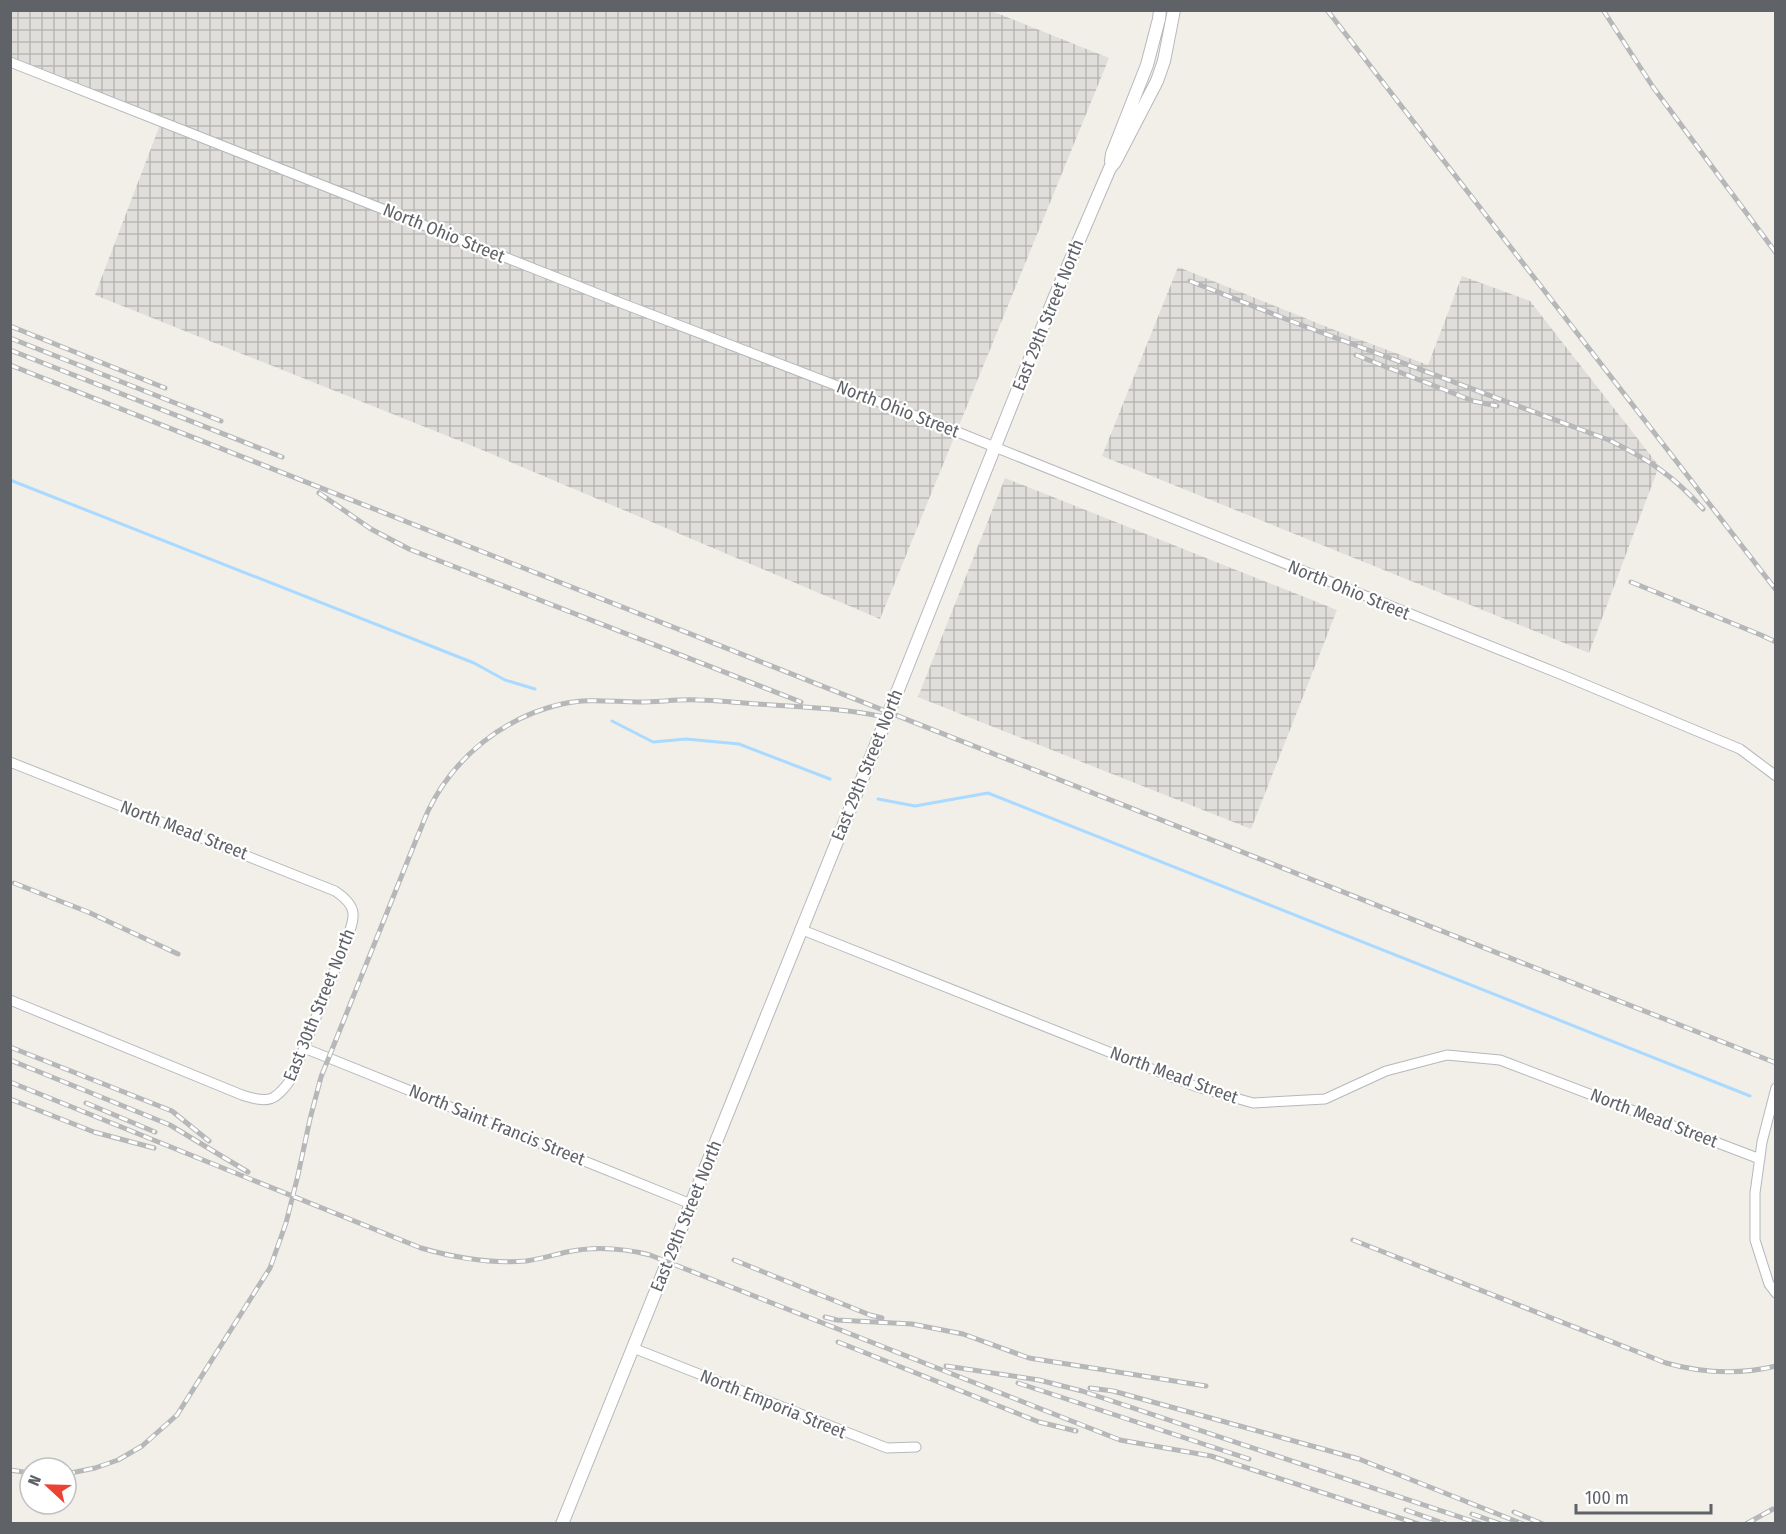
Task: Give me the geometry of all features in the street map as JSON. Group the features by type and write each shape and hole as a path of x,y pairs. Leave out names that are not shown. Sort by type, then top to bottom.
{"street":[{"path":"1110,168 1112,154 1147,65 1160,10"},
{"name":"East 29th Street North","path":"562,1524 1053,301 1110,168 1157,81 1164,62 1174,10"},
{"name":"North Ohio Street","path":"10,62 621,303 994,447 1732,745 1775,775"},
{"name":"North Mead Street","path":"10,762 336,891 348,899 351,906"},
{"name":"East 30th Street North","path":"10,1000 242,1095 257,1100 273,1098 280,1094 292,1078 353,924 351,906"},
{"name":"North Mead Street","path":"800,929 1197,1087 1253,1103 1325,1099 1386,1071 1447,1055 1500,1060 1760,1159"},
{"name":"North Saint Francis Street","path":"304,1048 690,1204"},
{"path":"1776,1088 1762,1142 1755,1193 1755,1240 1769,1284 1776,1293"},
{"name":"North Emporia Street","path":"633,1348 887,1449 916,1447"}],"shaded area":[{"path":"989,10 1109,58 880,619 480,449 95,295 161,122 11,62 10,11"},
{"path":"1178,267 1428,365 1462,276 1530,301 1659,466 1589,653 1102,456"},
{"path":"1005,478 1337,610 1251,829 918,697"}],"waterway":[{"path":"10,480 474,663 505,680 535,689"},
{"path":"612,721 653,742 686,739 739,744 830,779"},
{"path":"878,799 915,806 988,793 1750,1096"}],"railway":[{"path":"1327,10 1776,590"},
{"path":"1603,10 1653,87 1776,253"},
{"path":"1190,281 1609,440 1660,470 1682,487 1703,509"},
{"path":"10,326 165,388"},
{"path":"10,338 221,421"},
{"path":"10,350 282,457"},
{"path":"1356,355 1473,401 1497,406"},
{"path":"10,365 1776,1063"},
{"path":"319,493 371,529 409,549 801,702"},
{"path":"1631,582 1776,642"},
{"path":"78,1472 118,1460 142,1446 177,1415 270,1268 286,1223 321,1077 428,811 452,773 483,742 501,729 541,710 581,701 710,700 832,709 884,717"},
{"path":"14,883 88,912 178,954"},
{"path":"10,1047 172,1111 209,1141"},
{"path":"10,1060 170,1125 248,1172"},
{"path":"10,1082 421,1248 447,1255 499,1262 526,1261 598,1248 619,1249 650,1255 1120,1440 1211,1456 1418,1524"},
{"path":"10,1099 94,1132 154,1148"},
{"path":"86,1103 155,1132"},
{"path":"1353,1240 1666,1363 1721,1372 1748,1371 1776,1366"},
{"path":"734,1260 882,1318"},
{"path":"825,1317 837,1320 912,1324 963,1334 1029,1358 1206,1386"},
{"path":"838,1342 1039,1422 1076,1431"},
{"path":"946,1366 1039,1380 1082,1391 1481,1524"},
{"path":"1018,1383 1249,1459"},
{"path":"1090,1388 1113,1391 1359,1459 1523,1524"},
{"path":"10,1470 18,1471"},
{"path":"1746,1524 1773,1509"},
{"path":"1406,1510 1446,1524"},
{"path":"1514,1512 1543,1524"},
{"path":"1472,1514 1501,1524"}]}
